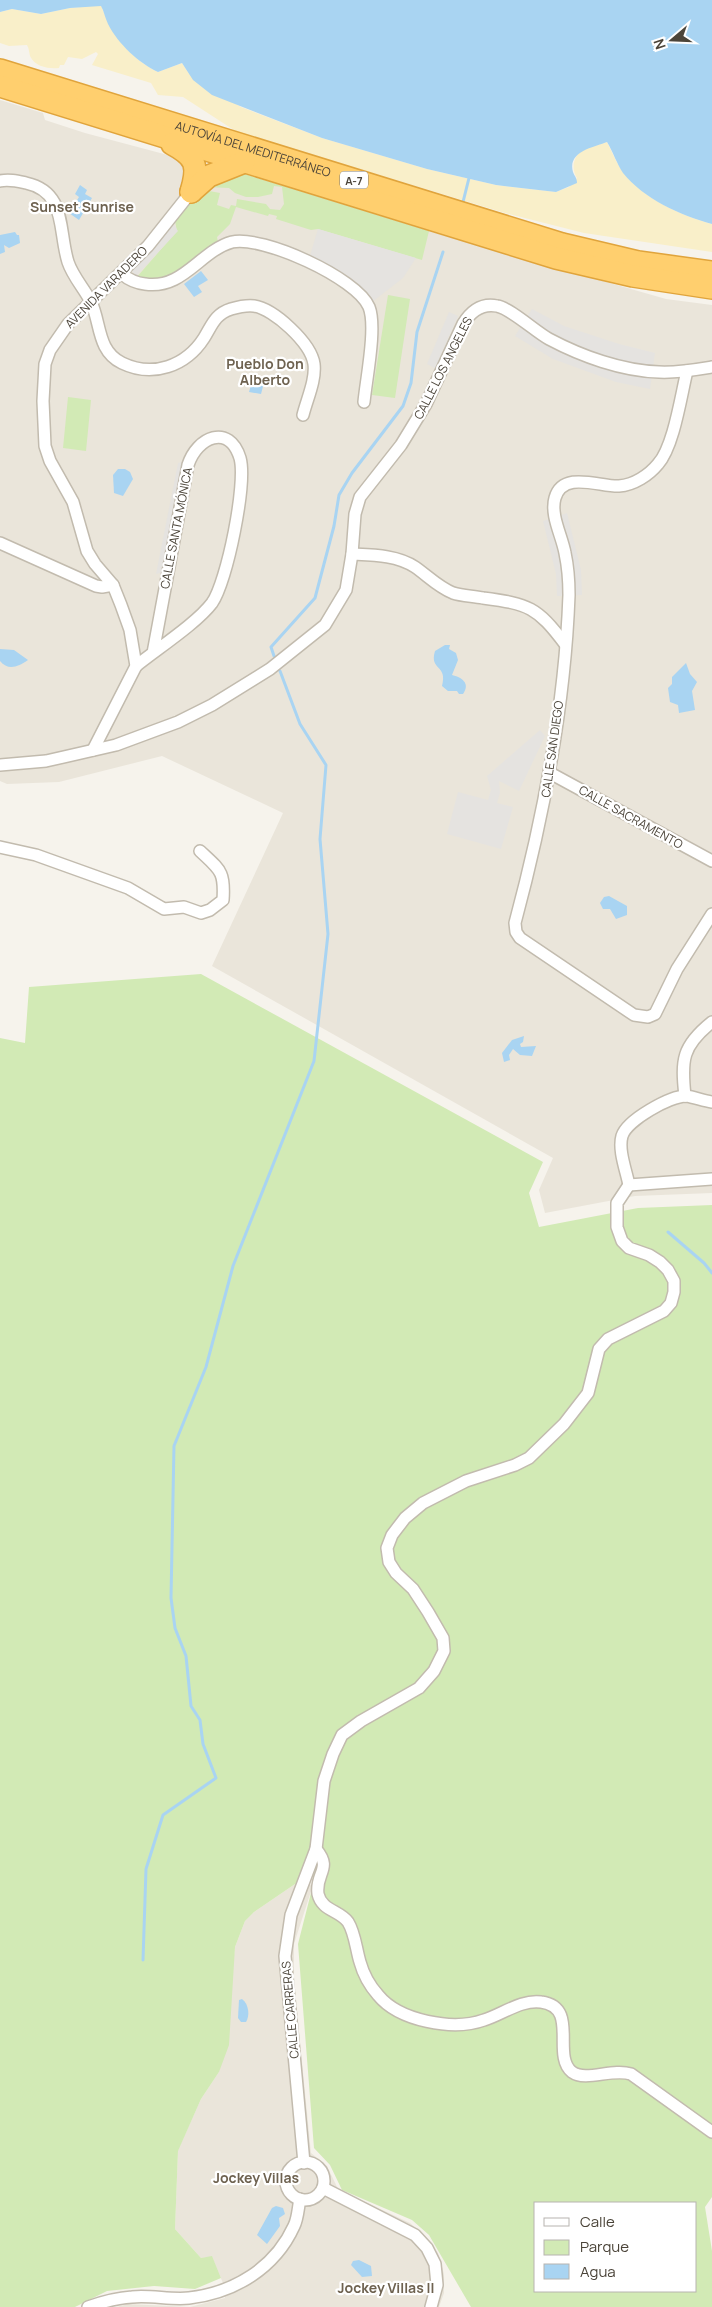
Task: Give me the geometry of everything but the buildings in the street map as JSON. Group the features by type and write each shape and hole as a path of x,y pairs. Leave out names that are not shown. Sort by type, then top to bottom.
{"highway":[{"name":"AUTOVÍA DEL MEDITERRÁNEO","path":"0,70 562,244 638,262 712,272"},
{"name":"AUTOVÍA DEL MEDITERRÁNEO","path":"0,86 556,258 633,276 712,288"},
{"path":"152,134 185,151 193,159 195,173 191,192"},
{"path":"191,192 209,176 244,162"}],"street":[{"path":"0,181 15,181 36,185 53,197 58,211 69,264 91,302 101,339 108,352 119,362 130,367 145,369 168,367 183,360 204,338 211,323 220,314 243,306 254,306 265,310 292,330 306,345 312,355 314,366 313,380 302,415"},
{"name":"AVENIDA VARADERO","path":"136,666 128,624 113,585 87,551 73,502 50,461 42,432 43,383 48,356 68,324 122,274 157,236 191,192"},
{"path":"122,274 137,283 164,285 177,279 221,247 240,241 282,251 321,268 360,295 369,307 372,333 364,402"},
{"name":"CALLE LOS ANGELES","path":"0,765 46,761 116,745 178,722 212,705 270,669 325,625 346,590 352,554 355,514 360,497 401,445 426,404 463,324 469,314 478,308 488,305 500,306 548,338 578,353 623,366 658,372 687,371 712,367"},
{"name":"CALLE SAN DIEGO","path":"687,371 672,434 659,463 645,476 632,483 620,486 581,480 571,482 555,496 554,510 565,553 568,576 565,644 550,773 532,859 515,922 516,932 520,938 634,1015 648,1018 656,1014 677,970 712,914"},
{"name":"CALLE SANTA MÓNICA","path":"136,666 153,653 203,612 213,602 219,588 232,543 241,473 240,460 236,448 222,438 214,437 198,446 192,453 188,465 153,653"},
{"path":"0,543 96,586 113,585"},
{"path":"352,554 385,556 414,566 438,585 455,594 500,600 533,609 545,618 565,644"},
{"path":"93,750 136,666"},
{"name":"CALLE SACRAMENTO","path":"550,773 712,861"},
{"path":"0,848 36,854 128,888 164,909 184,907 201,913 210,910 223,900 224,885 221,871 200,851"},
{"path":"685,1096 682,1068 688,1048 699,1032 712,1022"},
{"path":"712,1102 685,1096 644,1113 633,1120 622,1135 621,1146 629,1185 617,1203 617,1227 622,1241 630,1248 649,1254 668,1270 674,1281 671,1303 664,1312 608,1339 599,1349 588,1393 564,1424 529,1458 515,1465 466,1480 443,1491 423,1503 405,1518 392,1535 387,1548 389,1562 396,1573 413,1589 428,1612 443,1638 444,1651 434,1671 420,1688 361,1721 342,1735 333,1754 324,1782 316,1848 324,1857 318,1884 318,1896 326,1908 347,1920 352,1930 361,1964 369,1981 378,1996 389,2005 411,2016 457,2026 485,2020 535,2002 548,2004 559,2013 562,2020 564,2060 573,2072 580,2076 612,2071 622,2071 631,2074 712,2132"},
{"path":"629,1185 712,1179"},
{"name":"CALLE CARRERAS","path":"304,2163 285,1956 291,1915 316,1848"},
{"path":"310,2163 320,2170 324,2182 323,2188 316,2197 300,2200 290,2193 286,2182 289,2171 293,2167 310,2163"},
{"path":"323,2188 415,2235 427,2248 435,2264 438,2285 431,2307"},
{"path":"88,2307 109,2300 133,2297 187,2298 217,2293 244,2282 265,2266 281,2247 295,2224 300,2200"}],"shaded area":[{"path":"0,100 43,113 45,120 85,133 295,189 435,233 666,299 712,305 712,1193 635,1196 545,1213 539,1190 553,1158 212,966 283,813 162,756 59,782 7,784 0,781"},
{"path":"174,225 178,231 136,276 131,270"},
{"path":"318,229 416,258 403,278 372,302 360,287 310,256"},
{"path":"532,309 564,326 619,344 655,353 650,389 616,382 553,359 515,336"},
{"path":"449,312 458,316 435,368 427,364"},
{"path":"186,461 164,572 156,574 178,463"},
{"path":"567,513 581,570 582,595 557,596 556,574 543,521"},
{"path":"540,730 545,736 519,791 499,781 500,793 497,803 513,807 501,849 447,834 458,792 488,800 491,790 487,776"},
{"path":"298,1882 313,1885 294,1944 294,1981 311,2153 327,2166 338,2189 410,2223 426,2237 438,2253 444,2274 444,2293 439,2307 190,2307 225,2298 223,2283 212,2257 201,2258 175,2229 178,2150 201,2099 219,2072 235,1947 245,1921 254,1912"},
{"path":"128,2304 190,2307 116,2307"}],"green space":[{"path":"235,171 429,231 422,260 318,229 311,230 276,219 277,216 269,214 268,216 236,207 230,224 217,237 218,242 166,280 136,278 177,231 175,221 199,189 220,193 217,205 229,209 231,205 236,206 237,199 266,204 270,209 280,210 284,204 282,187 274,186 272,194 246,197 235,193 229,188 207,187"},
{"path":"388,295 410,299 395,398 372,395"},
{"path":"68,397 91,400 86,451 63,448"},
{"path":"201,974 543,1162 529,1193 539,1227 638,1208 712,1205 712,2197 705,2207 712,2251 712,2307 471,2307 429,2235 412,2220 342,2190 330,2165 314,2148 298,1944 315,1877 303,1874 298,1882 254,1912 245,1921 235,1947 229,2045 219,2072 201,2099 178,2151 175,2229 201,2258 212,2256 221,2278 195,2289 154,2286 107,2291 75,2307 0,2307 0,1038 25,1043 29,987"}],"sand":[{"path":"101,5 116,36 131,53 148,67 158,72 182,63 188,72 241,107 322,138 427,169 496,185 556,192 569,187 577,178 574,170 574,161 579,153 587,148 607,142 623,172 641,190 675,211 712,224 712,252 584,233 505,213 237,132 183,97 158,95 151,83 92,65 98,54 96,52 82,59 68,57 64,65 60,65 59,68 51,68 35,63 30,56 27,45 9,46 0,43 0,12 12,9 41,14 70,8"}],"water":[{"path":"0,0 712,0 712,224 675,211 641,191 623,173 607,142 589,148 578,155 572,165 577,183 556,192 496,185 427,169 322,138 212,95 193,80 182,63 158,72 136,58 123,46 108,24 101,6 70,8 41,14 12,9 0,12"},
{"path":"80,185 87,190 85,194 92,198 79,220 69,213 79,197 75,194"},
{"path":"15,232 19,235 20,243 9,248 4,245 5,252 0,254 0,235"},
{"path":"201,271 208,280 198,286 202,292 194,297 184,284"},
{"path":"256,377 265,379 261,394 249,392 251,385 255,385"},
{"path":"118,469 125,469 130,472 133,479 123,496 114,493 113,475"},
{"path":"445,645 450,645 449,649 456,653 458,660 452,675 464,681 466,687 463,694 459,694 457,691 448,691 442,686 443,674 434,662 434,657 435,651"},
{"path":"0,649 14,650 28,660 21,665 6,666 0,661"},
{"path":"686,663 690,674 697,682 692,691 695,710 679,713 678,705 670,702 668,688 672,684 672,677"},
{"path":"609,896 627,906 627,915 616,919 610,909 603,909 600,903 604,897"},
{"path":"524,1036 523,1042 520,1044 521,1047 536,1046 532,1056 520,1055 513,1049 509,1055 510,1060 504,1062 502,1053 512,1040"},
{"path":"242,1999 248,2010 246,2022 241,2022 238,2018 239,2000"},
{"path":"276,2206 283,2208 285,2214 279,2218 280,2226 267,2244 257,2235 272,2208"},
{"path":"359,2260 371,2266 372,2276 362,2277 351,2265 353,2261"}],"waterway":[{"path":"463,202 469,178"},
{"path":"274,656 271,647 315,598 334,526 339,495 352,473 403,406 411,383 417,332 443,252"},
{"path":"143,1960 146,1869 163,1815 216,1778 203,1744 200,1720 191,1706 186,1656 175,1628 171,1598 174,1446 206,1367 233,1266 314,1061 328,934 320,839 326,765 300,724 280,671"},
{"path":"668,1232 704,1263 712,1273"}],"district":[{"name":"Sunset Sunrise","path":"82,206"},
{"name":"Pueblo Don Alberto","path":"265,372"},
{"name":"Jockey Villas","path":"256,2177"},
{"name":"Jockey Villas II","path":"386,2287"}]}
